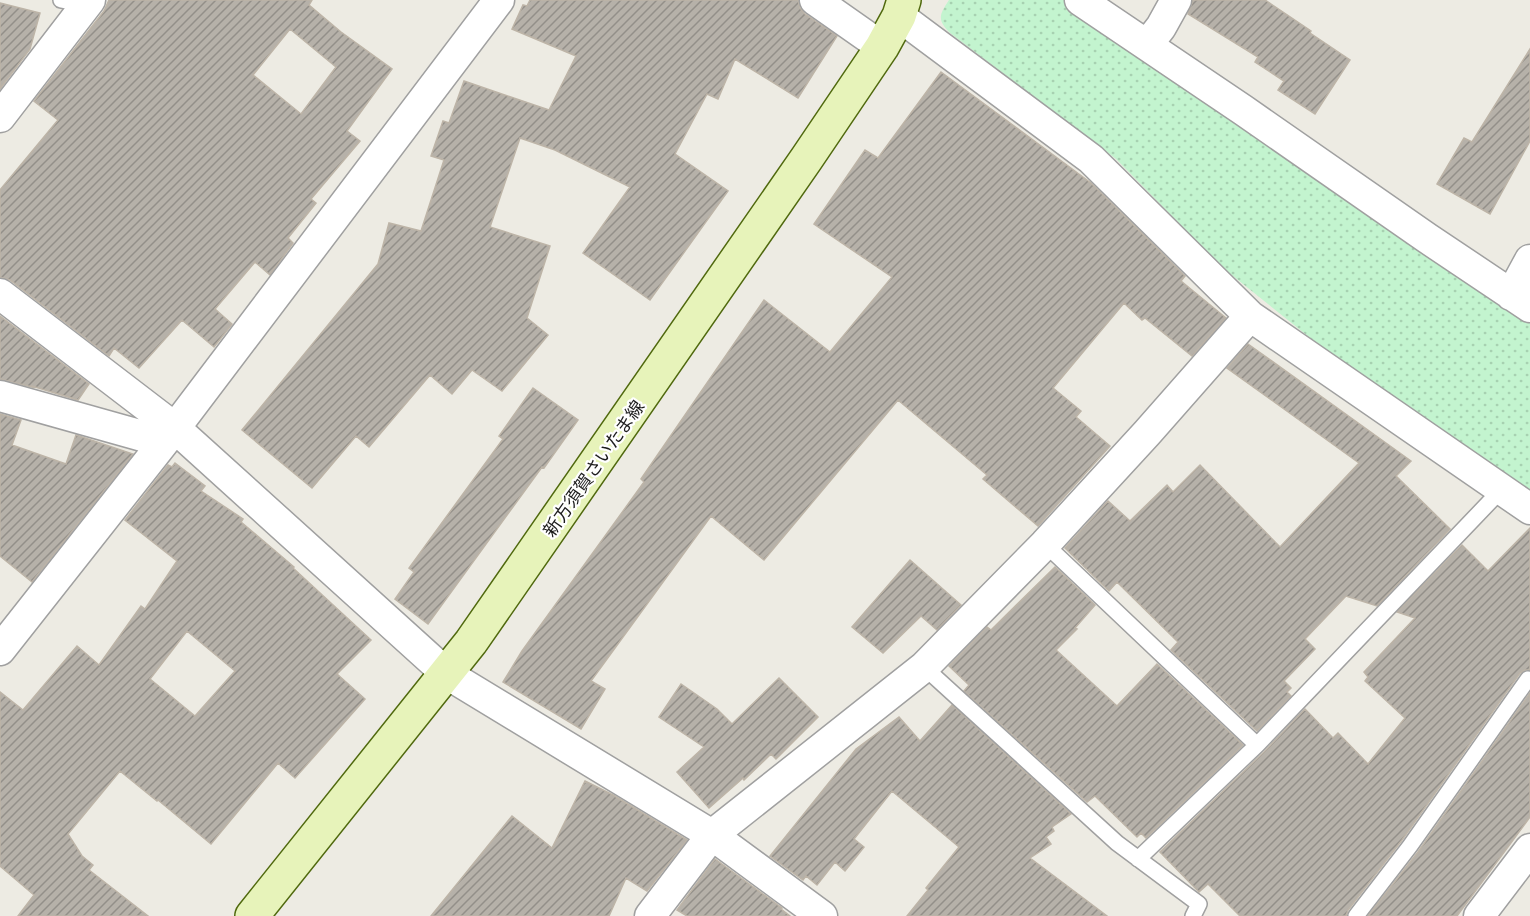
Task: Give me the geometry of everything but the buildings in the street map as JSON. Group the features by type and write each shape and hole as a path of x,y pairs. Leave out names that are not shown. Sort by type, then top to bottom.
{"main road":[{"name":"新方須賀さいたま線","path":"252,916 471,642 807,158 882,47 902,8"}],"street":[{"path":"0,650 169,435 500,0"},
{"path":"815,0 882,47"},
{"path":"1080,0 1521,301 1530,260"},
{"path":"1147,45 1161,27 1176,0"},
{"path":"0,117 79,2"},
{"path":"902,8 1091,159 1250,316 1530,509"},
{"path":"0,294 169,435 447,674 712,835 822,916"},
{"path":"650,916 712,835 924,667 1045,544 1147,434 1250,316"},
{"path":"0,396 169,435"},
{"path":"1479,916 1530,849"}],"lane":[{"path":"1138,859 1257,745 1502,489"},
{"path":"1045,544 1257,745"},
{"path":"924,667 1117,843 1199,904 1192,916"},
{"path":"1356,916 1410,846 1528,679 1530,681"}],"green space":[{"path":"949,0 1068,0 1530,314 1530,490 1403,406 1309,337 1223,268 1116,159 950,33 941,21 943,10"}]}
